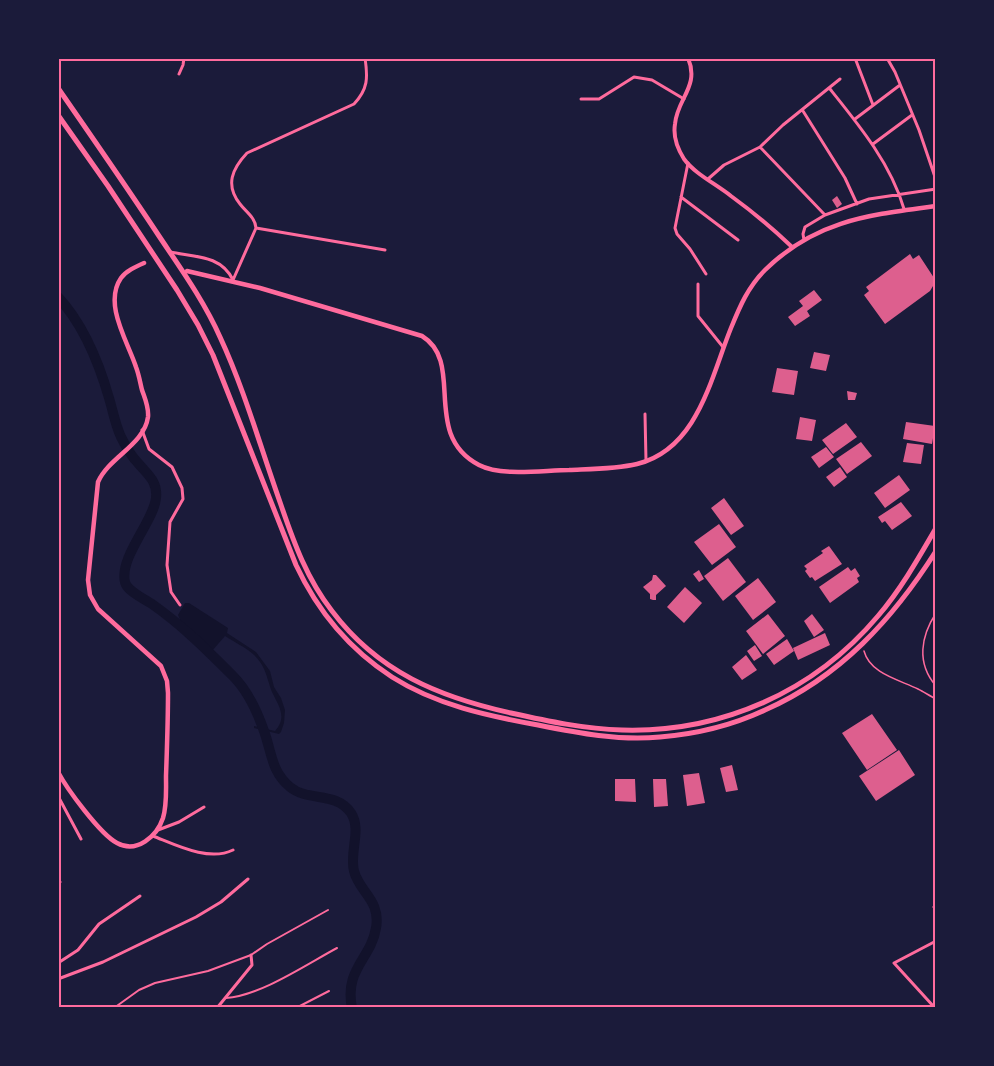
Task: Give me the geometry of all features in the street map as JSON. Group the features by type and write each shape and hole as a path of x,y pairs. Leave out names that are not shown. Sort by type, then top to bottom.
{"highway":[{"path":"58,88 105,154 208,312 230,358 293,541 315,587 344,626 374,655 402,675 444,695 524,716 618,730 676,728 719,720 766,703 805,681 849,647 869,627 898,590 936,528"},
{"path":"58,115 190,310 205,338 291,553 313,598 348,642 394,678 429,697 504,719 609,737 659,737 720,726 765,710 826,675 862,645 896,608 936,551"},
{"path":"92,163 105,162 105,154"},
{"path":"108,186 110,177 120,178"}],"main road":[{"path":"187,271 233,280 407,331 429,340 440,358 445,407 451,437 459,449 478,464 498,470 589,469 636,464 670,447 694,420 704,402 723,347 747,292 763,272 791,246 842,222 903,209 936,206"},
{"path":"58,772 64,784 101,830 118,844 134,846 148,840 158,830 165,806 168,693 166,681 156,661 98,609 90,595 88,580 96,490 101,474 113,460 137,440 148,419 148,406 137,368 117,316 115,299 120,279 144,263"}],"street":[{"path":"179,74 184,58"},
{"path":"233,280 256,228 253,219 234,196 231,184 236,164 247,153 354,104 363,95 367,84 366,58"},
{"path":"688,58 691,83 676,117 674,135 676,143 688,164 767,222 791,246"},
{"path":"855,58 873,105"},
{"path":"887,58 900,85 936,180"},
{"path":"581,99 599,99 634,77 647,78 684,99"},
{"path":"708,180 724,165 760,147 783,124 803,111 840,79"},
{"path":"855,119 900,85"},
{"path":"830,89 873,144 900,195 903,209"},
{"path":"803,111 845,178 857,204"},
{"path":"873,144 912,115"},
{"path":"760,147 825,215"},
{"path":"688,164 675,228 706,274"},
{"path":"804,240 805,227 825,215 869,199 936,189"},
{"path":"681,197 738,240"},
{"path":"256,228 385,250"},
{"path":"169,252 219,263 228,270 233,280"},
{"path":"698,284 698,316 723,347"},
{"path":"645,414 646,461"},
{"path":"142,430 150,449 172,466 182,488 183,499 171,522 167,565 171,592 180,605"},
{"path":"58,796 81,839"},
{"path":"158,830 179,822 204,807"},
{"path":"153,836 207,855 223,855 233,850"},
{"path":"58,979 103,962 196,916 221,902 248,879"},
{"path":"58,963 78,950 99,924 140,896"},
{"path":"114,1008 139,990 155,983 208,971 251,955 328,910"},
{"path":"935,1008 894,963 936,941"},
{"path":"224,999 238,998 278,980 337,948"},
{"path":"212,1008 217,1007 252,965 251,955"},
{"path":"296,1008 329,991"}],"path":[{"path":"936,613 925,630 922,642 927,671 936,686"},
{"path":"862,645 866,659 876,668 892,679 936,699"}],"shaded area":[{"path":"185,603 189,603 228,628 227,633 256,652 270,671 274,687 285,710 284,723 279,734 254,728 254,726 275,731 281,721 279,706 261,663 250,651 225,636 212,651 183,626 178,615"}],"building":[{"path":"837,196 842,204 837,208 832,200"},
{"path":"910,254 913,259 919,255 936,281 930,291 885,324 864,295 869,291 866,287"},
{"path":"814,290 822,300 807,311 810,316 795,326 788,317 803,306 799,301"},
{"path":"814,352 830,355 826,371 810,368"},
{"path":"777,368 798,371 794,395 772,392"},
{"path":"847,391 857,393 855,400 848,400"},
{"path":"800,417 816,420 812,441 796,439"},
{"path":"906,422 935,426 932,444 903,439"},
{"path":"846,423 857,437 833,454 822,440"},
{"path":"861,442 872,456 847,474 836,459"},
{"path":"907,443 924,445 921,464 903,462"},
{"path":"826,447 834,457 819,468 811,457"},
{"path":"840,467 847,477 834,487 826,477"},
{"path":"899,475 910,490 885,508 874,493"},
{"path":"724,498 744,526 731,535 711,508"},
{"path":"901,502 912,516 892,530 885,521 882,523 878,517"},
{"path":"719,524 736,547 712,565 694,542"},
{"path":"829,546 842,564 815,581 812,577 810,578 804,566"},
{"path":"728,558 746,582 723,601 704,576"},
{"path":"848,567 851,571 855,568 860,576 857,578 859,582 830,603 819,587"},
{"path":"699,570 704,579 699,582 693,574"},
{"path":"653,575 656,575 666,586 656,595 656,600 650,599 650,594 643,587 652,580"},
{"path":"758,578 776,602 753,620 735,596"},
{"path":"685,587 702,603 684,623 667,607"},
{"path":"768,614 785,636 763,654 746,631"},
{"path":"812,614 824,630 814,637 804,621"},
{"path":"825,633 830,645 798,660 793,648"},
{"path":"787,639 794,651 774,665 766,654"},
{"path":"755,645 762,656 754,661 747,651"},
{"path":"746,655 757,670 742,680 732,667"},
{"path":"872,714 897,750 867,770 842,733"},
{"path":"899,750 915,775 876,801 859,776"},
{"path":"732,765 738,790 726,792 720,768"},
{"path":"699,773 705,803 687,806 683,775"},
{"path":"615,779 635,779 636,802 615,801"},
{"path":"653,779 666,779 668,806 654,807"}],"waterway":[{"path":"58,297 76,320 90,345 123,440 155,487 154,507 127,562 126,585 132,592 152,604 184,629 238,682 255,709 273,761 284,781 297,792 338,802 345,806 354,820 354,871 360,885 373,903 377,918 373,939 352,983 352,1008"}]}
